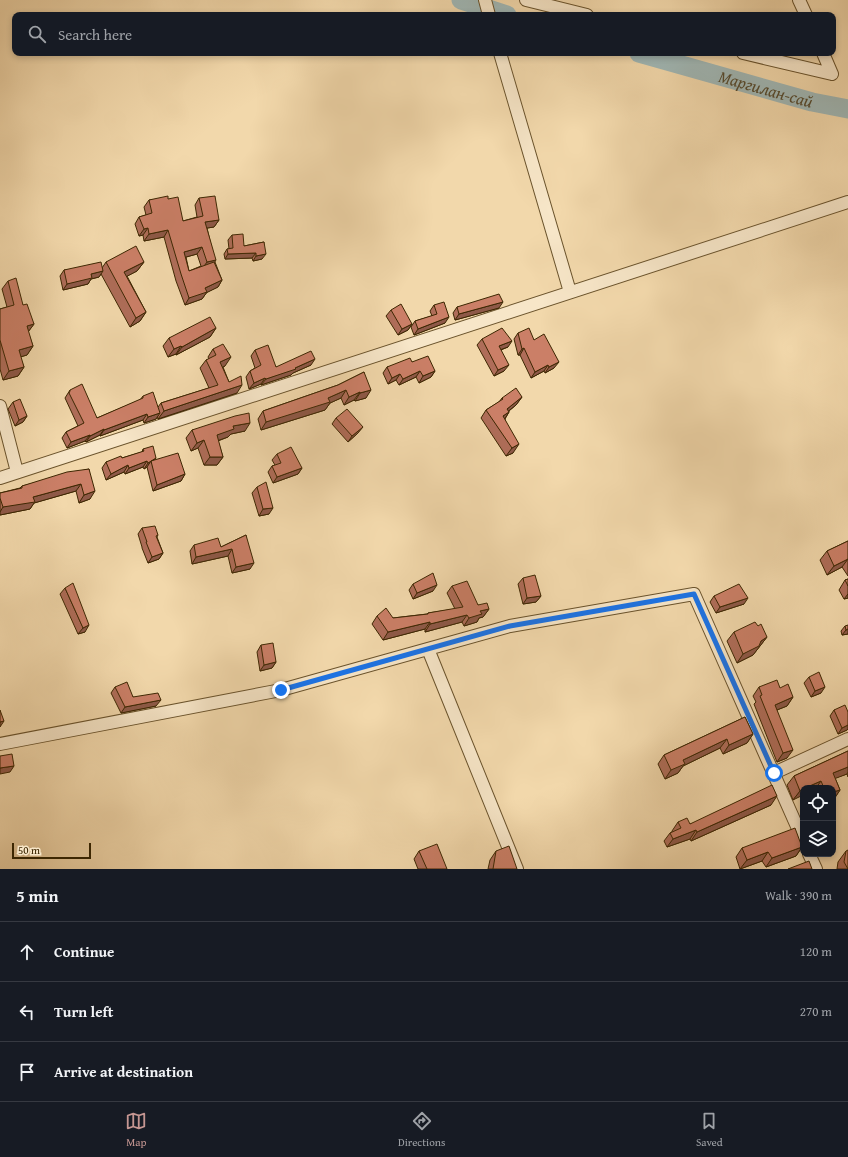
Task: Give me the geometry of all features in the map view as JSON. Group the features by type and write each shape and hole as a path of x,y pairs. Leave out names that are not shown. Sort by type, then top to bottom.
{"street":[{"path":"485,0 488,12"},
{"path":"526,0 575,12"},
{"path":"799,0 805,12"},
{"path":"501,56 570,292"},
{"path":"756,56 832,74 824,56"},
{"path":"0,478 848,202"},
{"path":"0,406 17,472"},
{"path":"0,744 281,690 510,626 694,594 800,833"},
{"path":"428,649 517,869"},
{"path":"774,773 848,739"},
{"path":"810,857 816,869"}],"building":[{"path":"168,196 168,199 178,197 183,221 203,216 199,198 215,196 219,220 205,222 216,260 207,262 202,247 184,252 189,271 214,262 222,280 205,288 207,292 189,298 168,230 149,234 148,228 144,229 139,217 152,213 149,200"},
{"path":"243,234 244,246 264,242 266,254 256,256 256,253 228,254 227,249 233,248 232,235"},
{"path":"136,246 144,262 124,272 146,312 136,318 106,262"},
{"path":"101,262 103,271 91,274 92,278 67,284 64,270"},
{"path":"16,278 23,305 27,304 34,324 27,326 33,346 19,350 24,367 9,371 0,340 0,309 14,305 8,281"},
{"path":"499,294 503,302 459,314 457,307"},
{"path":"444,302 449,317 418,329 415,321 437,314 434,305"},
{"path":"401,304 412,324 402,329 391,310"},
{"path":"210,317 216,328 182,347 181,346 174,349 169,338"},
{"path":"502,328 512,341 499,346 509,365 498,370 482,339"},
{"path":"529,328 534,340 544,334 559,362 549,367 548,365 535,372 524,348 522,349 518,333"},
{"path":"223,344 231,357 220,362 229,382 241,376 242,385 164,411 161,403 218,385 206,360 216,355 213,349"},
{"path":"268,345 276,367 311,351 315,359 295,368 296,369 266,379 265,378 254,383 250,371 261,365 255,350"},
{"path":"428,356 435,371 423,376 420,371 403,379 400,374 392,378 387,367 410,358 412,362"},
{"path":"364,372 371,390 360,392 349,397 346,390 328,398 330,402 266,422 263,411 338,385"},
{"path":"82,384 97,418 143,398 143,396 153,392 160,413 148,417 147,414 71,442 66,432 84,423 69,393 70,390"},
{"path":"516,388 522,397 507,409 509,412 503,416 519,444 512,448 486,410"},
{"path":"20,399 27,416 19,420 13,402"},
{"path":"347,409 363,427 352,436 336,418"},
{"path":"249,413 250,423 233,426 234,429 217,435 223,457 210,457 204,440 197,443 192,430"},
{"path":"153,446 156,458 148,463 147,461 129,468 128,465 111,474 106,462 121,456 122,458 144,451 143,449"},
{"path":"291,447 302,468 277,477 272,466 281,463 277,454"},
{"path":"178,453 185,474 157,485 151,461"},
{"path":"89,469 95,491 84,495 81,484 33,497 35,502 3,507 0,493 22,488 22,486 67,472"},
{"path":"266,482 273,508 263,509 257,487"},
{"path":"155,526 158,535 156,536 163,553 152,557 142,528"},
{"path":"246,535 254,563 236,567 232,549 196,557 194,545 218,538 221,547"},
{"path":"848,541 848,559 834,566 827,551"},
{"path":"433,573 437,585 417,593 413,584"},
{"path":"535,575 541,596 527,598 523,578"},
{"path":"848,579 848,586 845,580"},
{"path":"467,581 478,605 487,603 489,609 480,611 482,614 469,618 467,615 430,624 430,622 388,632 377,616 386,608 393,618 428,614 463,607 452,586"},
{"path":"73,583 89,625 83,628 65,588"},
{"path":"739,584 748,598 720,607 714,596"},
{"path":"755,622 758,626 761,624 767,637 761,641 759,646 743,654 734,632"},
{"path":"848,625 848,629 846,630 845,626"},
{"path":"273,643 276,662 264,665 261,645"},
{"path":"819,672 825,687 815,691 809,677"},
{"path":"777,680 780,688 788,684 793,697 775,705 793,750 783,753 760,696 762,695 759,687"},
{"path":"127,682 133,697 158,693 161,700 125,707 115,687"},
{"path":"845,705 848,712 848,725 842,728 834,710"},
{"path":"0,710 4,721 0,722"},
{"path":"745,717 753,734 729,745 727,739 683,760 685,764 671,770 664,755"},
{"path":"848,751 848,767 833,773 840,790 836,791 836,785 823,785 821,781 812,785 800,785 800,791 794,776"},
{"path":"12,754 14,766 0,768 0,756"},
{"path":"772,785 777,796 697,832 696,830 673,839 670,833 681,828 678,822 687,818 690,824"},
{"path":"795,828 800,842 800,848 772,858 768,852 747,860 742,848"},
{"path":"437,844 447,869 427,869 419,851"},
{"path":"509,846 517,869 493,869 496,851"},
{"path":"848,850 848,869 844,862 846,851"},
{"path":"809,861 812,869 788,869"}],"waterway":[{"name":"Маргилан-сай","path":"461,0 498,12"},
{"name":"Маргилан-сай","path":"650,56 812,102 848,109"}],"route":[{"path":"281,690 510,626 694,594 774,773"}]}
